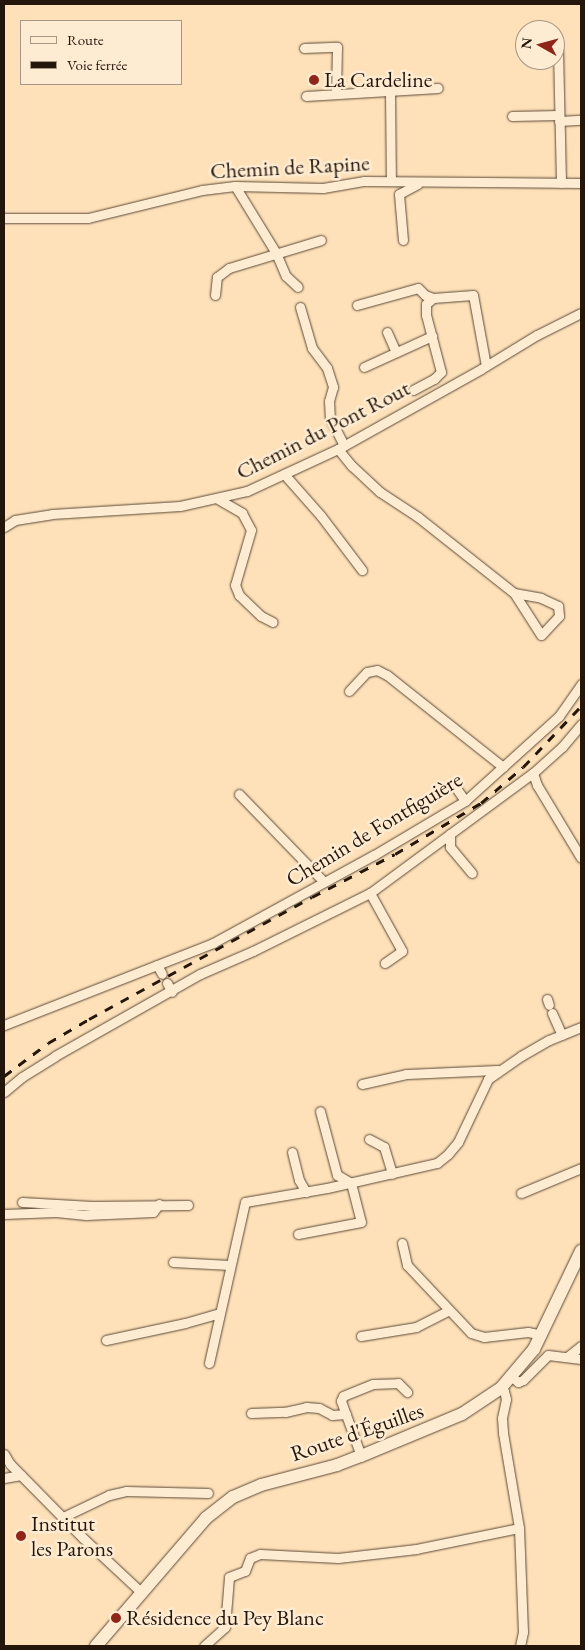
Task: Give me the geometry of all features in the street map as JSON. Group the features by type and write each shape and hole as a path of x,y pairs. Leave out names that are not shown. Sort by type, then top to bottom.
{"street":[{"path":"304,48 337,47 336,94"},
{"path":"558,70 561,183"},
{"path":"306,96 438,88"},
{"path":"390,92 390,181"},
{"path":"512,116 581,120"},
{"name":"Chemin de Rapine","path":"4,218 88,218 202,190 235,186 323,188 364,181 581,183"},
{"path":"402,240 399,194 404,190 426,182"},
{"path":"235,186 276,253 286,276 298,287"},
{"path":"215,295 217,277 229,268 321,240"},
{"path":"357,305 418,288 425,295 433,298 473,295 486,366"},
{"path":"413,390 434,379 441,372 426,315 426,304 433,298"},
{"path":"300,307 312,348 327,368 333,387 329,401 330,418 341,447 352,466 380,492 418,517 514,593 542,635 558,616 558,606 541,598 514,593"},
{"name":"Chemin du Pont Rout","path":"4,527 15,520 52,514 96,510 150,509 218,499 247,491 341,447 486,366 537,335 581,313"},
{"path":"387,332 396,352"},
{"path":"364,367 432,336"},
{"path":"284,474 321,516 362,570"},
{"path":"218,499 242,513 251,530 236,585 239,595 261,616 273,622"},
{"path":"349,691 367,672 377,670 382,672 503,767"},
{"name":"Chemin de Fontfiguière","path":"4,1025 55,1003 213,943 466,801 558,716 581,684"},
{"path":"4,1092 22,1077 56,1056 172,992 200,974 253,951 370,893 533,773 562,747 581,724"},
{"path":"533,773 537,785 581,857"},
{"path":"454,786 466,801"},
{"path":"238,794 324,882"},
{"path":"450,834 450,847 472,873"},
{"path":"370,893 402,951 385,963"},
{"path":"157,965 162,974"},
{"path":"167,983 172,992"},
{"path":"549,1005 562,1035"},
{"path":"209,1364 245,1202 351,1183 437,1163 458,1142 488,1079 498,1070 562,1035 581,1027"},
{"path":"362,1084 406,1074 498,1070"},
{"path":"298,1234 361,1222 351,1183 337,1175 320,1112"},
{"path":"369,1139 384,1147 392,1174"},
{"path":"292,1152 299,1180 306,1192"},
{"path":"521,1193 581,1168"},
{"path":"22,1202 92,1206 188,1205"},
{"path":"4,1214 153,1212 159,1204"},
{"path":"402,1243 407,1264 471,1334 484,1337 528,1332 542,1335"},
{"name":"Route d'Éguilles","path":"96,1646 206,1518 233,1497 261,1485 337,1465 361,1456 462,1414 501,1388 512,1377 542,1335 581,1250"},
{"path":"172,1262 230,1265"},
{"path":"361,1336 416,1327 449,1310"},
{"path":"106,1340 185,1323 220,1313"},
{"path":"567,1357 581,1346"},
{"path":"512,1377 518,1382 523,1380 548,1355 581,1358"},
{"path":"361,1456 341,1401 344,1396 373,1384 398,1383 407,1392"},
{"path":"501,1388 506,1399 502,1418 503,1433 519,1528 523,1632 520,1646"},
{"path":"251,1413 285,1412 306,1407 319,1408 332,1415 346,1414"},
{"path":"4,1454 21,1475 123,1577 142,1593"},
{"path":"4,1478 21,1475"},
{"path":"63,1517 109,1495 126,1491 208,1493"},
{"path":"204,1646 225,1627 228,1577 245,1571 250,1558 260,1554 338,1558 416,1549 519,1528"}],"railway":[{"path":"4,1076 48,1043 89,1019 312,897 395,854 481,803 523,767 581,706"}],"place":[{"name":"La Cardeline","path":"314,80"},
{"name":"Institut les Parons","path":"21,1536"},
{"name":"Résidence du Pey Blanc","path":"116,1618"}]}
